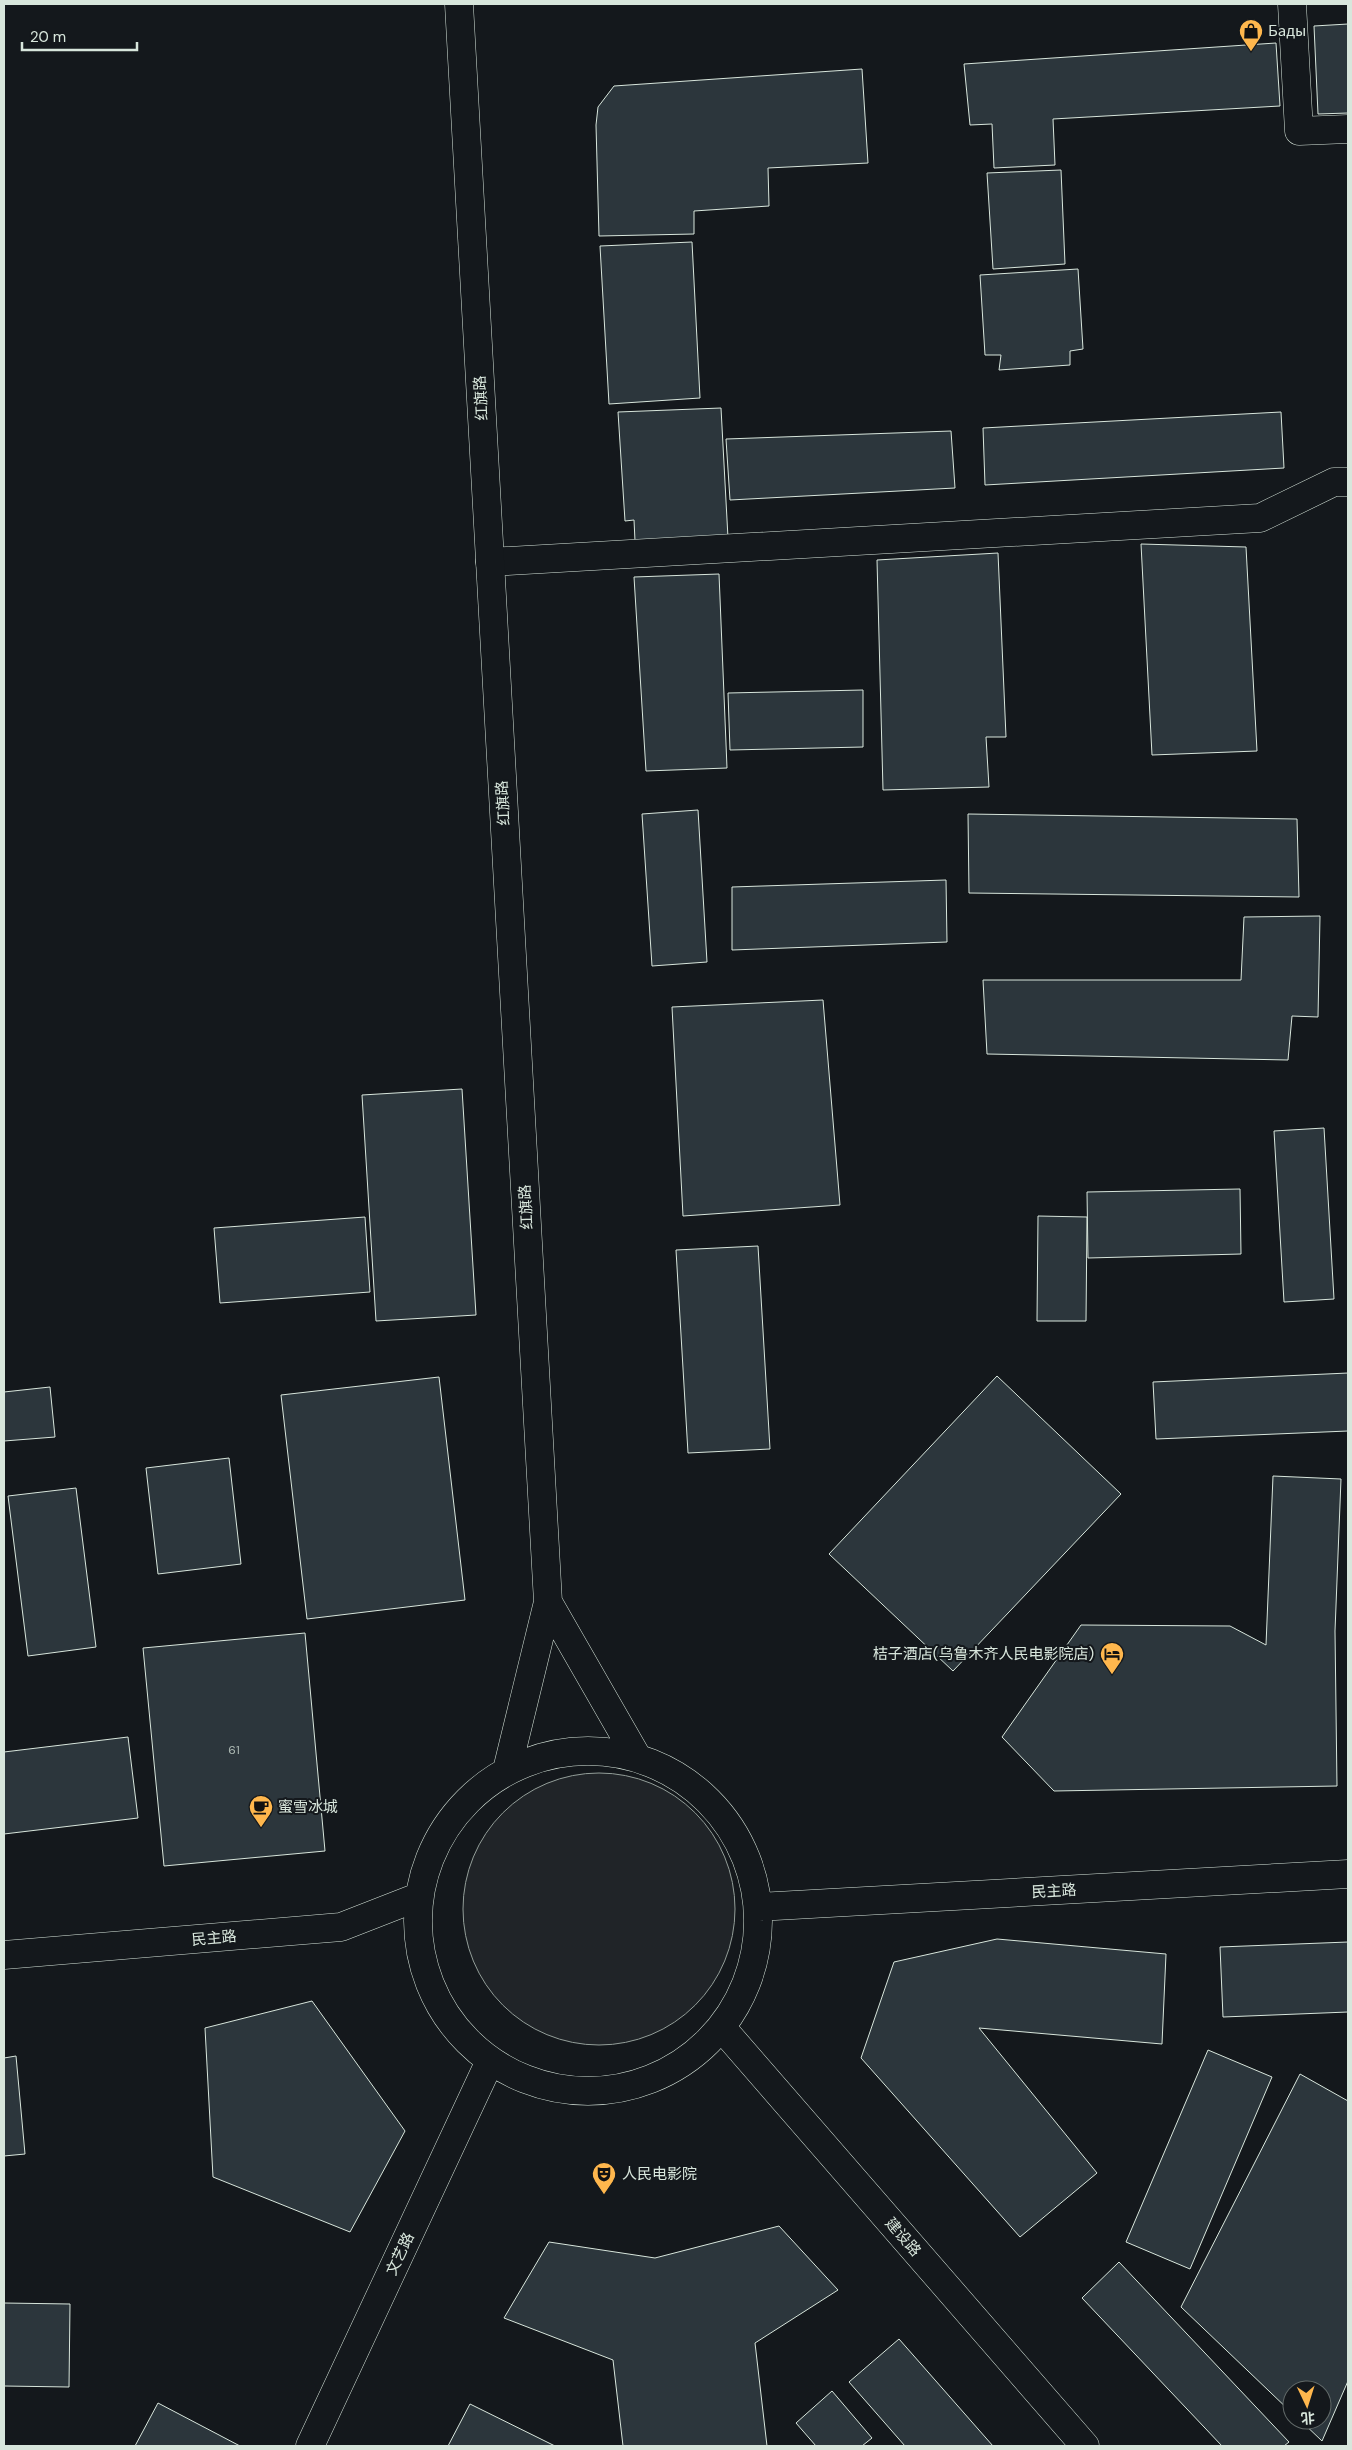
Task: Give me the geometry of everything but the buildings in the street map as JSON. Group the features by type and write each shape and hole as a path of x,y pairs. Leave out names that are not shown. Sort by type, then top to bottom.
{"street":[{"name":"红旗路","path":"459,4 548,1602"},
{"path":"1292,4 1299,131 1348,129"},
{"path":"490,562 1260,518 1334,482 1348,482"},
{"path":"548,1602 637,1757"},
{"path":"508,1770 548,1602"},
{"path":"593,1750 637,1757 683,1778 721,1813 747,1857 759,1907 757,1950 744,1991 722,2028 684,2063 637,2085 586,2092 535,2084 490,2061 455,2030 430,1989 418,1944 418,1897 434,1846 449,1824 465,1802 508,1770 549,1754 593,1750"},
{"name":"民主路","path":"759,1907 1348,1874"},
{"name":"民主路","path":"4,1955 341,1927 418,1897"},
{"name":"建设路","path":"722,2028 1085,2446"},
{"name":"文艺路","path":"310,2446 490,2061"}],"shaded area":[{"path":"599,1773 638,1779 663,1789 695,1813 712,1834 724,1857 732,1883 735,1909 729,1948 719,1973 695,2005 674,2022 651,2034 625,2042 599,2045 560,2039 535,2029 503,2005 486,1984 474,1961 466,1935 463,1909 469,1870 479,1845 503,1813 524,1796 547,1784 573,1776"}],"place":[{"name":"Бады","path":"1251,52"},
{"name":"桔子酒店(乌鲁木齐人民电影院店)","path":"1112,1675"},
{"name":"蜜雪冰城","path":"261,1828"},
{"name":"人民电影院","path":"604,2195"}]}
